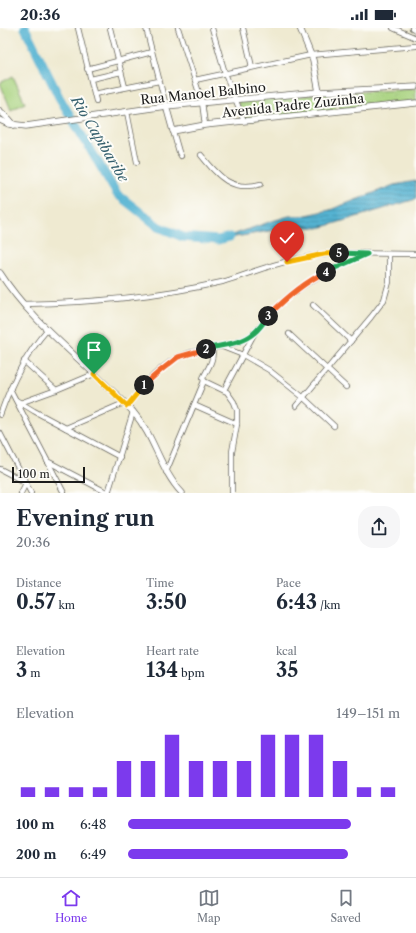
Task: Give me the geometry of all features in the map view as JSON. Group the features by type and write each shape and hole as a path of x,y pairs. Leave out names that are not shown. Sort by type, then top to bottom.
{"street":[{"path":"78,28 96,101"},
{"path":"110,28 124,87"},
{"path":"146,28 159,81 181,156"},
{"path":"178,28 202,102 205,126"},
{"path":"212,28 225,73 244,121"},
{"path":"243,28 252,67"},
{"path":"300,28 315,65 319,92"},
{"path":"393,28 416,38"},
{"path":"412,28 416,30"},
{"path":"194,80 311,55 416,46"},
{"path":"88,69 152,52"},
{"path":"91,79 121,72"},
{"path":"94,94 159,81"},
{"name":"Rua Manoel Balbino","path":"0,120 14,125 26,126 202,102 319,92 416,87"},
{"name":"Avenida Padre Zuzinha","path":"173,131 244,121 416,104"},
{"path":"0,111 14,125"},
{"path":"127,112 137,162"},
{"path":"201,155 211,168 224,179 237,186 250,187 261,184"},
{"path":"23,304 79,302 148,296 225,281 274,265 324,254 416,254"},
{"path":"224,390 254,334 276,308 311,280 367,254"},
{"path":"296,406 378,308 386,295 389,282 389,254"},
{"path":"0,273 23,304 47,330 134,412 150,436 166,472 172,482 182,493"},
{"path":"313,305 351,341"},
{"path":"0,415 10,389 24,361 47,330"},
{"path":"66,428 126,404 144,384 171,362 185,354 238,342 254,334"},
{"path":"289,334 346,387"},
{"path":"220,346 243,355 269,370 304,398 334,426"},
{"path":"166,472 204,381 203,378 213,359 212,348"},
{"path":"24,361 56,390"},
{"path":"18,401 56,390 94,374"},
{"path":"204,381 227,392 234,402 237,410 238,424 232,452 232,493"},
{"path":"10,389 18,401 64,493"},
{"path":"18,401 120,457"},
{"path":"194,405 238,424"},
{"path":"47,461 108,493 134,412"},
{"path":"0,433 31,493"},
{"path":"0,469 26,483"},
{"path":"21,493 26,483"}],"green space":[{"path":"13,76 25,103 11,110 0,83"},
{"path":"416,89 416,102 340,110 338,93"},
{"path":"333,93 336,110 245,121 237,101"}],"water":[{"path":"416,181 416,199 326,226 318,228 298,226 218,240 289,216 302,216 330,210 394,185"}],"waterway":[{"name":"Rio Capibaribe","path":"25,28 59,97 117,194 159,227 183,237 218,240 230,237"}],"route":[{"path":"94,374 127,406 144,384 178,357 233,343 254,334 276,308 311,280 321,274 367,254 324,254 287,262"}]}
